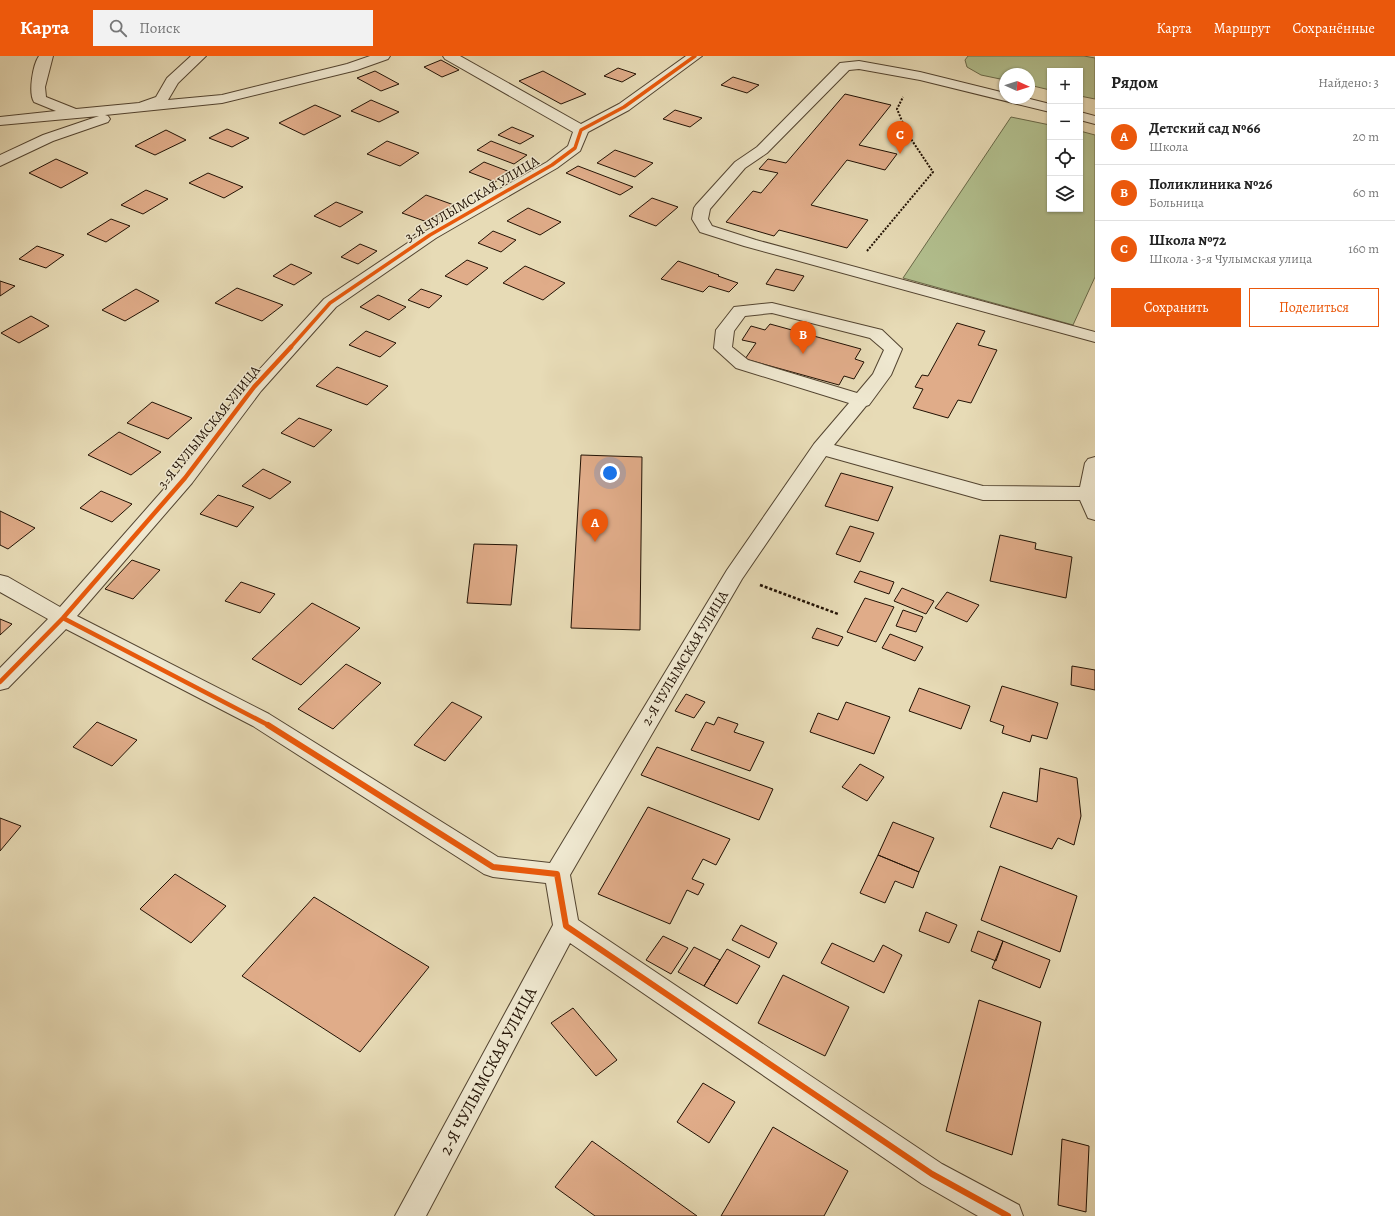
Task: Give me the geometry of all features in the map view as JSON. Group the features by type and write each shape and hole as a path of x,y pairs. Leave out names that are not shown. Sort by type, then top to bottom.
{"street":[{"path":"46,56 38,87 40,99 76,114"},
{"path":"0,161 48,138 161,100 172,81 199,56"},
{"path":"0,121 222,99 352,67 383,56"},
{"path":"450,56 581,130 624,106 695,56"},
{"path":"999,96 920,76 859,65 845,66 762,150 740,165 702,208 700,219 706,229 850,271 1095,337"},
{"path":"1032,104 1047,107"},
{"path":"1083,117 1095,120"},
{"name":"3-Я ЧУЛЫМСКАЯ УЛИЦА","path":"0,682 62,618 185,478 254,387 330,303 430,235 552,165 575,148 581,130"},
{"name":"2-Я ЧУЛЫМСКАЯ УЛИЦА","path":"558,874 734,575 821,448 862,401 882,375 893,349 876,334 772,308 740,312 726,330 723,348 742,364 862,401"},
{"path":"821,448 983,492 1088,494"},
{"path":"1095,463 1088,494 1095,513"},
{"path":"0,582 62,618 261,720 493,867 558,874 566,926 932,1174 1008,1216"},
{"name":"2-Я ЧУЛЫМСКАЯ УЛИЦА","path":"410,1216 566,926"}],"path":[{"path":"850,271 933,172 907,133 897,109 907,90 920,76"},
{"path":"734,575 838,614"}],"green space":[{"path":"968,56 1084,56 1095,58 1095,99 1083,97 1083,68 1047,68 1047,89 1035,86 1035,68 999,68 999,79 981,75 967,67 965,60"},
{"path":"1011,117 1047,124 1047,212 1083,212 1083,132 1095,135 1095,277 1073,325 903,278"}],"building":[{"path":"441,60 459,70 442,77 424,67"},
{"path":"618,68 636,74 622,82 604,76"},
{"path":"375,71 399,84 381,91 357,78"},
{"path":"543,71 586,94 561,104 519,81"},
{"path":"733,77 759,85 747,93 721,85"},
{"path":"845,94 891,105 859,145 897,154 885,170 847,160 811,205 868,220 847,248 779,230 774,236 726,222 753,191 761,193 778,173 759,169 768,159 786,163"},
{"path":"371,100 399,112 379,122 351,111"},
{"path":"315,105 341,116 304,135 279,123"},
{"path":"675,110 702,118 690,127 663,119"},
{"path":"512,127 534,136 520,144 498,135"},
{"path":"227,129 249,138 232,147 209,138"},
{"path":"166,130 186,140 155,155 135,146"},
{"path":"387,141 419,153 400,166 367,154"},
{"path":"491,141 527,155 514,164 477,150"},
{"path":"615,150 653,163 635,177 597,163"},
{"path":"56,159 88,173 61,188 29,173"},
{"path":"484,162 510,172 495,182 469,172"},
{"path":"578,166 633,187 620,195 566,173"},
{"path":"208,173 243,187 224,198 189,183"},
{"path":"146,190 168,199 143,214 121,205"},
{"path":"426,195 454,205 430,223 402,213"},
{"path":"652,198 678,207 656,226 629,216"},
{"path":"336,202 363,212 340,227 314,216"},
{"path":"528,208 561,222 540,235 507,221"},
{"path":"111,219 130,226 106,242 87,234"},
{"path":"493,231 516,240 501,252 478,243"},
{"path":"360,244 377,251 358,264 341,257"},
{"path":"37,246 64,255 46,268 19,259"},
{"path":"467,260 488,268 467,285 445,276"},
{"path":"678,261 738,283 729,292 709,286 703,292 661,279"},
{"path":"291,264 312,273 294,285 273,276"},
{"path":"525,266 565,283 543,300 503,283"},
{"path":"776,269 804,276 794,291 766,284"},
{"path":"0,281 15,286 0,296"},
{"path":"237,288 283,305 262,321 215,303"},
{"path":"136,289 159,301 125,321 102,310"},
{"path":"421,289 442,296 429,308 408,300"},
{"path":"378,295 406,307 389,320 360,307"},
{"path":"31,316 49,326 19,343 1,333"},
{"path":"957,323 985,331 978,345 997,350 971,403 958,400 948,418 913,408 923,389 915,387 922,375 928,376"},
{"path":"770,324 861,349 855,359 864,362 854,379 844,376 839,385 745,359 756,343 742,340 751,326 765,330"},
{"path":"366,331 396,343 380,357 349,345"},
{"path":"337,367 388,386 367,405 316,386"},
{"path":"152,402 192,418 168,439 127,423"},
{"path":"299,418 332,430 314,447 281,433"},
{"path":"119,432 161,452 131,475 88,455"},
{"path":"581,455 642,457 640,630 571,628"},
{"path":"263,469 291,482 270,499 242,486"},
{"path":"841,473 893,487 878,521 825,506"},
{"path":"101,491 132,504 112,522 80,508"},
{"path":"218,495 254,507 237,527 200,514"},
{"path":"0,511 35,528 8,549 0,545"},
{"path":"850,526 874,533 860,562 836,554"},
{"path":"1000,535 1036,543 1035,549 1072,557 1066,598 990,581"},
{"path":"474,544 517,545 511,605 467,603"},
{"path":"132,560 160,570 133,599 105,589"},
{"path":"860,571 894,582 889,594 854,582"},
{"path":"241,582 275,594 260,613 225,601"},
{"path":"902,588 934,601 926,614 894,601"},
{"path":"947,592 979,605 967,622 935,608"},
{"path":"865,598 894,607 876,642 847,632"},
{"path":"312,603 360,628 301,685 252,659"},
{"path":"903,610 923,617 916,632 896,626"},
{"path":"0,619 12,624 0,635"},
{"path":"817,628 843,637 838,646 812,638"},
{"path":"890,634 923,647 915,661 882,648"},
{"path":"346,664 381,683 333,729 298,709"},
{"path":"1072,666 1095,670 1095,690 1071,685"},
{"path":"1002,686 1058,703 1047,739 1032,735 1030,742 1002,733 1004,726 990,721"},
{"path":"919,688 970,706 961,729 909,711"},
{"path":"686,694 705,702 694,718 675,711"},
{"path":"452,702 482,717 445,761 414,745"},
{"path":"846,702 890,717 874,754 810,732 818,713 838,720"},
{"path":"718,717 738,724 734,732 764,742 750,771 691,750 706,722 714,725"},
{"path":"97,722 137,740 112,766 73,747"},
{"path":"657,747 773,789 759,820 641,775"},
{"path":"860,764 884,777 867,801 842,787"},
{"path":"1040,768 1077,778 1081,816 1074,845 1058,838 1052,849 990,827 1003,792 1037,802"},
{"path":"648,807 730,839 716,865 703,859 692,879 704,884 698,895 687,890 670,924 598,894"},
{"path":"0,818 21,826 0,851"},
{"path":"893,822 934,838 919,872 878,855"},
{"path":"878,855 919,872 913,888 895,881 885,903 860,893"},
{"path":"1000,866 1077,896 1060,952 981,920"},
{"path":"175,874 226,906 191,943 140,909"},
{"path":"314,897 429,967 360,1052 242,976"},
{"path":"926,912 957,925 949,943 919,931"},
{"path":"741,925 777,943 769,958 732,940"},
{"path":"978,931 1003,941 996,961 971,951"},
{"path":"663,936 688,948 671,974 646,960"},
{"path":"1003,941 1050,960 1040,988 992,968"},
{"path":"832,943 874,962 883,945 902,955 884,993 821,963"},
{"path":"694,947 720,960 704,986 678,972"},
{"path":"727,949 760,966 737,1004 704,986"},
{"path":"783,975 849,1007 825,1056 758,1023"},
{"path":"979,1000 1041,1022 1012,1155 946,1131"},
{"path":"573,1008 617,1060 596,1076 551,1023"},
{"path":"703,1083 735,1102 709,1143 677,1122"},
{"path":"773,1127 848,1171 824,1216 721,1216"},
{"path":"1062,1139 1089,1146 1086,1212 1058,1205"},
{"path":"592,1141 697,1216 595,1216 555,1187"}],"cycle path":[{"path":"0,682 63,618 185,478 254,387 330,303 430,235 552,165 575,148 581,130 624,107 695,56"},
{"path":"63,618 261,720 493,867 557,874 566,926 932,1174 1008,1216"}],"place":[{"name":"Школа №72","path":"900,154"},
{"name":"Поликлиника №26","path":"803,354"},
{"name":"Детский сад №66","path":"595,542"}]}
